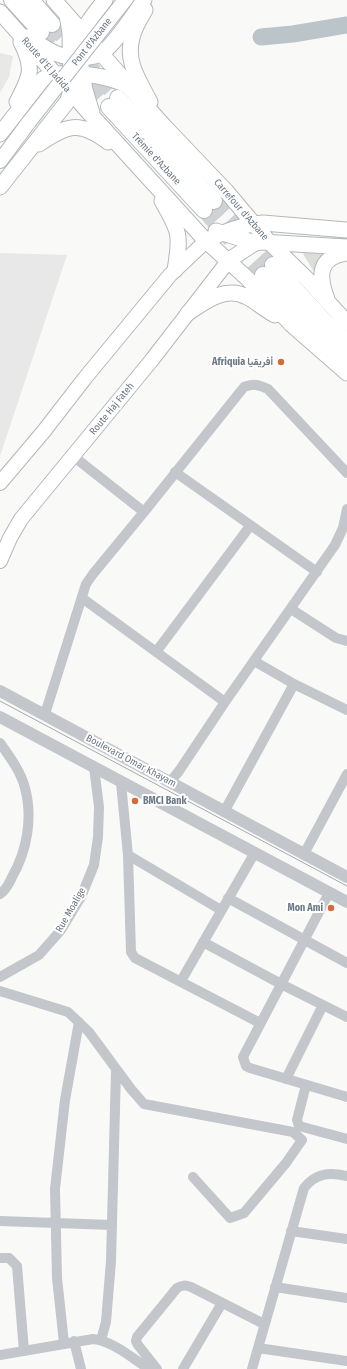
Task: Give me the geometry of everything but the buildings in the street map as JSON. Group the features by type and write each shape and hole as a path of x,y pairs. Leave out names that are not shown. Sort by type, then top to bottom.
{"highway":[{"path":"12,0 47,28 31,0"},
{"name":"Trémie d'Azbane","path":"119,97 209,205"},
{"path":"261,273 325,322 347,341"},
{"path":"261,273 314,327 347,356"}],"main road":[{"path":"54,0 68,19 83,33 121,76 119,97"},
{"path":"76,57 83,33 90,20 105,0"},
{"name":"Pont d'Azbane","path":"25,119 115,0"},
{"name":"Pont d'Azbane","path":"25,119 125,0"},
{"path":"15,29 58,54 76,57 95,56 101,53 113,42 144,0"},
{"path":"149,0 132,38 130,54 132,67 164,126"},
{"name":"Route d'El Jadida","path":"0,12 93,117"},
{"path":"45,47 54,48 64,41 68,19"},
{"path":"68,19 76,57 77,74 93,117 206,241 229,260 261,273 290,323"},
{"path":"0,132 28,81 30,66 27,54 15,29"},
{"path":"0,187 67,102 77,74"},
{"path":"0,132 43,79 47,77 55,75 91,74 110,78 120,81 119,97"},
{"path":"93,117 91,97 92,90 100,81 110,78"},
{"name":"Carrefour d'Azbane","path":"119,97 164,126 236,203 260,236 229,260"},
{"path":"0,148 25,119"},
{"path":"0,160 25,119"},
{"path":"29,150 64,129 77,127 90,130 101,136 132,160"},
{"path":"147,176 177,227 179,246 175,270"},
{"path":"229,260 230,233 236,203 294,226"},
{"path":"183,215 230,233 347,247"},
{"path":"261,273 246,271 248,253 260,236 272,231 294,226 347,230"},
{"path":"0,483 175,270 206,241 230,233"},
{"path":"260,236 306,279 347,323"},
{"path":"329,303 322,286 321,277 323,267 333,256 347,253"},
{"name":"Route Haj Fateh","path":"0,561 10,538 21,519 151,361 229,260"},
{"path":"188,313 211,298 224,293 236,293 246,296 270,313 290,323 347,373"}],"street":[{"path":"45,714 86,584 92,574 144,512 244,387 251,384 258,384 268,389 347,473"},
{"path":"73,456 144,512"},
{"path":"175,472 317,572"},
{"path":"170,782 180,771 224,702 335,545 343,528 346,514"},
{"path":"156,652 250,526"},
{"path":"82,598 224,702"},
{"path":"291,609 336,638 347,641"},
{"path":"254,661 294,684 347,710"},
{"path":"224,812 294,684"},
{"name":"Boulevard Omar Khayam","path":"0,691 347,877"},
{"path":"0,717 254,854 347,902"},
{"path":"0,743 14,762 25,788 28,811 27,840 18,867 5,891 0,894"},
{"name":"Rue Moalige","path":"0,977 39,955 61,930 81,897 94,865 98,837 99,807 94,767"},
{"path":"304,854 347,774"},
{"path":"121,783 128,855 131,952 136,958 260,1023"},
{"path":"181,981 254,854"},
{"path":"128,855 221,910"},
{"path":"329,893 243,1057 246,1066 250,1068 347,1097"},
{"path":"228,898 347,964"},
{"path":"203,942 281,984 347,1017"},
{"path":"0,991 68,1012 89,1032 130,1089 144,1104 293,1132 302,1140 286,1163 244,1213 230,1218 193,1177"},
{"path":"286,1079 323,1005"},
{"path":"79,1022 65,1100 55,1189 57,1278 69,1342 81,1369"},
{"path":"102,1340 111,1260 116,1070"},
{"path":"306,1085 297,1120 299,1126 347,1140"},
{"path":"252,1369 304,1188 311,1180 318,1176 327,1174 347,1176"},
{"path":"0,1221 112,1225"},
{"path":"292,1231 347,1239"},
{"path":"0,1258 10,1258 17,1266 24,1351"},
{"path":"157,1369 136,1341 137,1337 177,1288 186,1285 191,1286 264,1324"},
{"path":"275,1287 347,1298"},
{"path":"183,1369 222,1303"},
{"path":"0,1355 93,1339 102,1340 149,1369"},
{"path":"258,1348 347,1361"}],"shaded area":[{"path":"0,53 13,56 9,77 0,93"},
{"path":"309,249 334,250 318,278 303,254"},
{"path":"0,253 67,255 0,456"}],"waterway":[{"path":"261,37 293,34 347,25"}],"tunnel":[{"path":"52,24 118,98"},
{"path":"41,32 109,107"},
{"path":"214,201 273,265"},
{"path":"204,210 263,275"}],"tram line":[{"path":"0,701 347,886"}],"place":[{"name":"Afriquia أفريقيا","path":"281,362"},
{"name":"BMCI Bank","path":"135,801"},
{"name":"Mon Ami","path":"331,908"}]}
